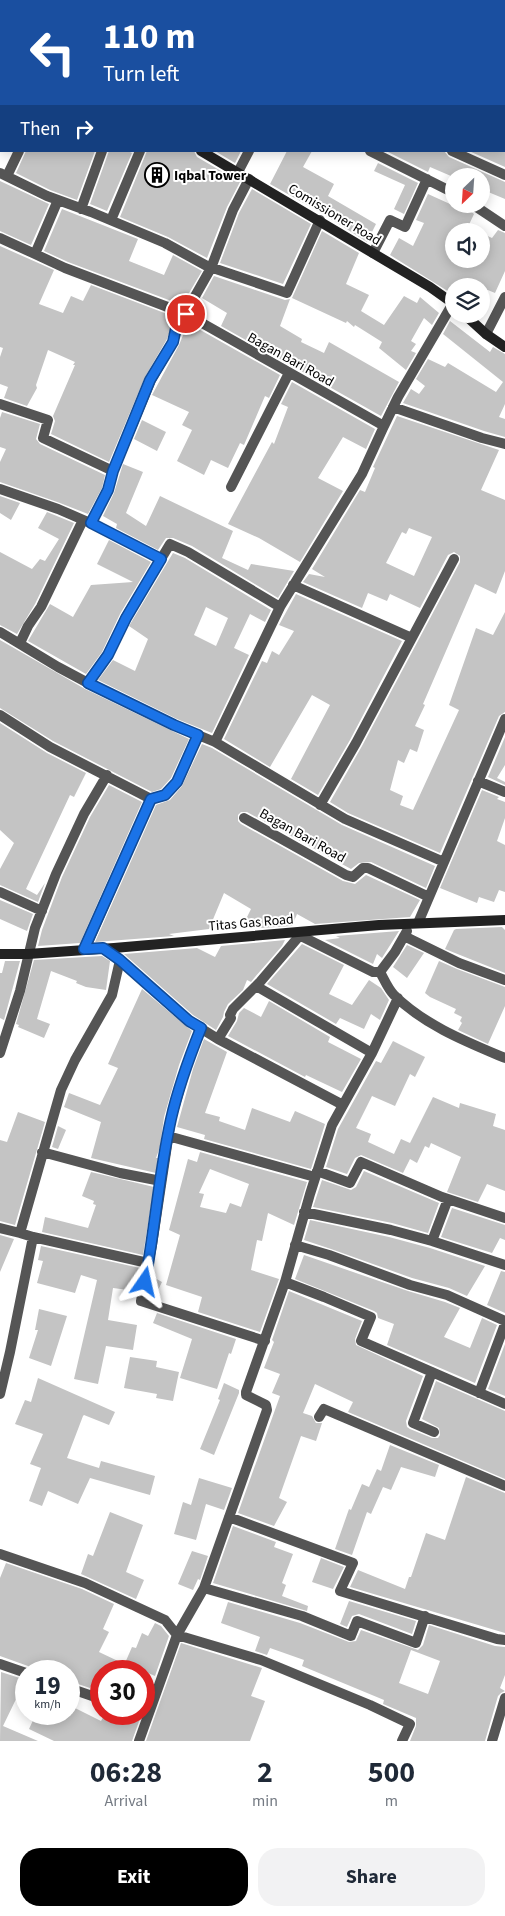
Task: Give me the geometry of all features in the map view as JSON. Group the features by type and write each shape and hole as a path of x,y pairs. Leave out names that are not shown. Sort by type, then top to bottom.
{"street":[{"path":"18,152 4,174 58,200 165,243 211,268 287,293 320,220"},
{"path":"81,209 102,152"},
{"path":"111,220 140,152"},
{"name":"Comissioner Road","path":"203,152 320,220 430,286 445,297"},
{"path":"238,172 248,152"},
{"path":"372,152 445,188"},
{"path":"454,152 505,174"},
{"path":"20,643 87,522 108,490 113,471 150,380 173,342 176,328 186,314 211,268 233,210 249,179"},
{"path":"373,253 390,220 405,227 427,179"},
{"path":"35,254 58,200"},
{"path":"486,213 505,226"},
{"name":"Bagan Bari Road","path":"0,238 65,268 186,314 384,426"},
{"path":"486,334 505,297"},
{"path":"215,742 280,606 362,474 393,407 445,319"},
{"path":"474,323 505,347"},
{"path":"231,487 289,373"},
{"path":"0,404 48,420 43,438 113,471"},
{"path":"393,407 482,438 505,444"},
{"path":"0,489 58,509 161,559"},
{"path":"88,683 108,655 126,618 170,544 188,552 280,606"},
{"path":"320,805 356,743 454,559"},
{"path":"293,585 412,638"},
{"path":"0,632 88,683 174,725 215,742 345,818 444,862"},
{"path":"0,715 50,748 107,775 151,799 165,795 177,782 198,735"},
{"path":"380,972 404,936 415,924 429,897 505,719"},
{"path":"0,1053 20,991 28,954 56,874 72,838 107,775"},
{"path":"478,781 505,792"},
{"path":"84,949 151,799"},
{"name":"Bagan Bari Road","path":"244,818 346,875 353,877 363,868 368,868 429,897"},
{"path":"0,892 42,912"},
{"name":"Titas Gas Road","path":"0,954 28,954 415,924 505,920"},
{"path":"218,1039 231,1018 230,1012 256,986 297,933 372,972 380,972"},
{"path":"404,936 458,963 505,980"},
{"path":"103,948 120,960 189,1021 218,1039 343,1105"},
{"path":"20,1233 61,1090 75,1060 112,995 120,960"},
{"path":"380,972 393,994 420,1016 463,1040 505,1058"},
{"path":"256,986 372,1053"},
{"path":"155,1684 177,1634 204,1588 267,1410 266,1405 246,1395 285,1282 304,1212 332,1125 372,1053 398,998"},
{"path":"201,1028 186,1067 171,1119 141,1301 265,1341"},
{"path":"168,1136 350,1182 362,1162 448,1199 505,1218"},
{"path":"42,1152 120,1173 161,1181"},
{"path":"432,1241 448,1199"},
{"path":"304,1212 391,1230 432,1241 505,1265"},
{"path":"0,1228 148,1263"},
{"path":"0,1394 33,1237"},
{"path":"295,1245 329,1255 410,1285 447,1295 505,1320"},
{"path":"285,1282 371,1317 361,1341 505,1404"},
{"path":"479,1393 505,1324"},
{"path":"432,1372 413,1422 434,1432"},
{"path":"319,1417 324,1409 505,1486"},
{"path":"229,1518 353,1563 340,1591 505,1640"},
{"path":"0,1554 85,1583 165,1620 177,1634 261,1660 386,1712 410,1724 402,1741"},
{"path":"204,1588 302,1616 351,1636 357,1621 416,1643 425,1616"},
{"path":"0,1664 15,1669"},
{"path":"492,1741 505,1698"},
{"path":"139,1741 143,1725"}],"building":[{"path":"26,152 95,152 77,200 50,190 16,173"},
{"path":"109,152 132,153 107,211 90,204"},
{"path":"147,152 194,152 197,157 240,182 227,207 207,258 168,237 120,217"},
{"path":"217,152 240,152 235,163"},
{"path":"286,152 311,152 303,167 334,184 328,196 376,224 367,242 270,184"},
{"path":"388,152 445,152 449,157 474,168 445,168 445,173 430,167 428,172"},
{"path":"471,152 505,152 505,167"},
{"path":"378,163 418,183 404,214 394,209 405,185 374,171"},
{"path":"490,175 505,182 505,199 490,193"},
{"path":"0,181 49,204 31,245 0,231"},
{"path":"252,189 311,224 283,284 220,263 239,213"},
{"path":"428,194 445,202 445,213 474,214 470,223 445,223 445,268 490,268 490,237 492,238 498,230 505,233 505,271 495,293 490,291 490,278 445,278 445,289 390,255 399,238 413,246 424,223 416,220"},
{"path":"62,209 138,239 129,261 164,275 173,255 202,271 182,305 44,251"},
{"path":"322,231 359,253 346,284 369,295 361,311 384,325 404,296 417,303 420,297 439,313 432,325 424,318 411,341 416,344 411,351 416,353 406,370 379,348 382,342 355,325 354,327 347,321 346,323 292,298"},
{"path":"0,246 54,270 39,304 63,313 71,296 83,301 91,285 175,317 167,339 145,377 109,462 51,434 55,421 53,416 75,362 48,350 36,385 37,388 27,406 4,398 8,387 0,384 0,357 3,348 0,347"},
{"path":"214,276 285,300 290,299 280,326 302,339 301,342 324,353 329,342 399,382 381,416 221,326 227,313 202,298"},
{"path":"188,323 280,375 269,398 265,396 244,445 240,443 228,468 211,460 204,475 177,461 192,430 182,425 189,412 152,395 179,345"},
{"path":"449,323 453,323 490,352 493,347 505,354 505,404 499,417 505,419 505,437 403,403 411,389 419,394 425,386 416,379 428,359 445,367 448,363 496,392 503,382 443,334"},
{"path":"292,382 375,429 366,449 343,437 318,478 343,491 300,562 259,538 228,524 272,442 274,444 288,407 281,404"},
{"path":"2,412 40,424 36,439 40,444 105,475 102,488 88,514 0,482 0,462 6,449 0,447 0,418"},
{"path":"397,416 499,450 481,490 505,500 505,571 496,594 475,584 415,726 424,730 417,752 410,749 404,763 398,760 390,790 403,796 400,805 413,810 459,710 449,705 476,628 493,635 505,612 505,712 499,716 440,853 348,813 330,802 460,562 460,556 454,552 448,555 420,608 390,594 387,601 368,593 362,608 303,582 309,574 325,577 312,569 360,490 365,492 375,468 373,467","holes":["409,528 432,537 414,576 386,563 402,532 406,534"]},
{"path":"142,420 166,432 157,451 134,439"},
{"path":"123,464 143,472 126,513 146,526 160,496 233,531 222,558 248,570 251,564 294,571 278,598 192,546 173,538 166,538 158,550 116,528 117,524 103,516 114,493"},
{"path":"0,496 20,503 11,520 0,513"},
{"path":"47,512 74,523 35,604 17,634 0,625 0,552 32,569 40,559 45,561 59,539 38,528"},
{"path":"109,540 151,562 120,614 102,652 86,674 28,641 50,604 73,617 91,585 133,582 97,564"},
{"path":"173,553 185,558 271,610 265,622 250,614 234,648 249,655 212,733 177,719 98,680 113,660 135,671 148,639 129,626","holes":["206,607 228,618 216,646 194,635"]},
{"path":"296,594 402,641 350,740 318,795 291,779 330,705 312,695 270,767 224,739 262,661 267,663 272,651 279,655 294,631 279,625"},
{"path":"0,640 85,689 189,739 171,778 161,789 152,792 53,741 0,708"},
{"path":"0,723 47,753 86,773 74,797 70,795 26,889 37,895 45,883 38,902 0,885 0,869 14,843 0,830"},
{"path":"505,737 505,765 497,778 505,782 505,785 488,777"},
{"path":"202,744 212,748 342,825 435,866 426,888 371,862 359,863 351,869 247,812 241,812 238,815 238,821 241,824 343,881 355,884 366,875 420,900 410,917 315,924 297,914 292,926 260,928 245,921 251,909 224,893 209,929 169,934 174,936 95,942 156,805 170,800 182,786"},
{"path":"109,785 142,802 80,943 38,946 62,877 90,817"},
{"path":"482,790 499,797 497,799 505,802 505,818 497,841 505,845 505,892 499,890 494,902 479,897 477,903 440,888"},
{"path":"0,900 33,914 27,931 0,919"},
{"path":"502,927 505,930 505,973 445,949 456,929"},
{"path":"399,931 382,958 377,954 373,964 325,940 340,938 336,936"},
{"path":"285,940 251,982 247,980 243,990 228,1004 216,1030 193,1015 124,954 197,948 215,957 221,946"},
{"path":"302,944 344,965 329,994 352,1005 369,980 381,988 389,1000 380,1020 371,1014 364,1029 340,1018 336,1024 267,984"},
{"path":"407,945 424,953 407,978 393,967"},
{"path":"102,956 110,961 106,990 86,987 76,983 77,981 51,971 37,1019 50,1024 44,1038 18,1027 19,1025 16,1024 34,960"},
{"path":"5,961 20,961 4,1020 0,1018 0,973 2,973"},
{"path":"439,961 505,987 505,1006 488,1044 458,1030 462,1023 460,1021 462,1017 454,1013 456,1009 425,993"},
{"path":"142,989 192,1031 179,1065 164,1117 160,1147 156,1158 158,1158 156,1173 91,1158 101,1122 64,1107 69,1093 100,1105 118,1068 108,1064"},
{"path":"269,1001 330,1037 328,1042 361,1059 342,1092 306,1075 305,1077 228,1036 237,1021 239,1013 244,1008 261,1017"},
{"path":"204,1039 227,1052 205,1113 220,1117 219,1121 245,1130 252,1108 290,1122 295,1111 325,1124 311,1169 204,1139 205,1135 177,1127 193,1069"},
{"path":"393,1041 425,1057 415,1077 410,1074 395,1106 372,1096 356,1128 371,1134 368,1142 394,1154 401,1139 410,1143 433,1097 459,1108 460,1103 496,1114 493,1126 505,1130 505,1191 487,1184 478,1202 447,1192 461,1157 431,1143 429,1148 425,1146 417,1163 410,1159 403,1173 361,1155 355,1158 347,1174 326,1167 338,1129 376,1061 381,1063"},
{"path":"18,1112 45,1122 15,1225 0,1221 0,1140 7,1142"},
{"path":"58,1126 66,1130 58,1149 52,1147"},
{"path":"200,1152 307,1182 294,1225 268,1213 262,1241 257,1240 251,1270 279,1279 260,1332 198,1312 202,1297 166,1285 180,1235 169,1230 188,1159 197,1162","holes":["210,1169 249,1184 241,1207 230,1203 226,1213 200,1207 204,1194 199,1193"]},
{"path":"364,1171 439,1203 428,1233 392,1223 313,1207 322,1180 351,1190 356,1187"},
{"path":"91,1172 154,1187 143,1255 42,1232 45,1217 88,1228 96,1205 93,1204 94,1201 82,1196"},
{"path":"452,1208 505,1225 505,1240 500,1238 492,1253 441,1237"},
{"path":"310,1220 389,1237 485,1266 467,1296 449,1288 412,1278 304,1240"},
{"path":"0,1235 14,1239 0,1272"},
{"path":"41,1246 140,1268 136,1291 113,1288 108,1320 137,1325 133,1350 106,1346 98,1384 74,1379 97,1280 81,1275 75,1293 37,1283 43,1261 38,1260"},
{"path":"304,1255 460,1308 444,1337 470,1348 482,1318 497,1325 475,1383 387,1345 394,1324 378,1318 377,1313 374,1311 295,1279"},
{"path":"501,1271 505,1272 505,1313 487,1305"},
{"path":"153,1277 162,1282 156,1294 150,1293"},
{"path":"289,1291 362,1321 355,1339 356,1345 423,1376 406,1421 407,1427 410,1429 432,1438 438,1438 440,1435 439,1428 422,1419 436,1381 505,1411 505,1479 348,1412 353,1402 315,1384 303,1413 312,1416 316,1423 322,1423 316,1441 301,1436 279,1498 287,1502 274,1526 238,1513 280,1396 272,1393 280,1374 264,1368"},
{"path":"39,1309 67,1316 51,1366 29,1358 38,1330 35,1330"},
{"path":"157,1313 236,1339 231,1354 229,1353 217,1389 180,1378 192,1339 153,1323"},
{"path":"505,1344 505,1396 488,1389"},
{"path":"130,1357 157,1361 156,1367 179,1372 173,1401 156,1398 157,1394 124,1388"},
{"path":"38,1378 115,1412 109,1425 84,1415 67,1458 99,1468 101,1461 155,1476 150,1495 90,1478 78,1504 48,1491 42,1506 29,1501 41,1468 30,1464 43,1434 15,1424 25,1400 31,1402"},
{"path":"224,1383 239,1390 239,1393 214,1455 200,1449 220,1400 218,1399"},
{"path":"390,1445 439,1465 435,1477 401,1467 391,1490 383,1487 371,1514 367,1512 352,1555 335,1549 349,1509 351,1510 362,1484 369,1487 377,1469 381,1471"},
{"path":"466,1477 505,1493 505,1633 350,1587 358,1570 405,1589 426,1533 445,1540"},
{"path":"199,1478 232,1488 224,1510 206,1504 196,1540 174,1534 183,1502 191,1505"},
{"path":"110,1512 143,1525 126,1572 144,1580 136,1599 81,1574 88,1554 93,1556"},
{"path":"233,1526 276,1542 274,1547 293,1554 282,1583 286,1585 282,1596 308,1606 307,1611 213,1583"},
{"path":"192,1551 208,1556 200,1580 198,1579 193,1590 178,1584"},
{"path":"321,1558 344,1567 333,1589 312,1582"},
{"path":"6,1563 82,1589 114,1604 103,1629 109,1632 99,1652 116,1660 90,1660 90,1688 80,1685 80,1660 15,1661 0,1656 0,1578"},
{"path":"349,1601 416,1621 412,1634 359,1614 352,1616 347,1627 340,1624"},
{"path":"228,1602 300,1623 349,1642 356,1641 361,1630 418,1650 423,1645 429,1625 495,1646 505,1647 505,1675 500,1688 505,1691 498,1696 485,1741 410,1741 416,1726 416,1718 383,1704 384,1700 302,1666 304,1660 270,1648 267,1655 255,1651 260,1637 221,1623","holes":["411,1650 440,1661 428,1694 399,1683"]},
{"path":"155,1623 161,1626 169,1636 155,1676 155,1660 126,1660 132,1647 136,1648 142,1633 148,1636"},
{"path":"181,1643 262,1668 251,1696 265,1701 250,1741 146,1741 152,1725 155,1725 155,1716"},
{"path":"1,1672 15,1676 15,1701 3,1726 38,1741 0,1741"},
{"path":"80,1710 90,1716 90,1725 138,1725 132,1741 54,1741 29,1729 31,1725 80,1725"}],"place":[{"name":"Iqbal Tower","path":"157,175"}],"route":[{"path":"145,1282 171,1119 186,1067 201,1028 189,1021 120,960 103,948 84,949 151,799 165,795 177,782 198,735 88,683 108,655 126,618 161,559 105,532 91,523 108,490 113,471 150,380 173,342 176,328 186,314"}]}
